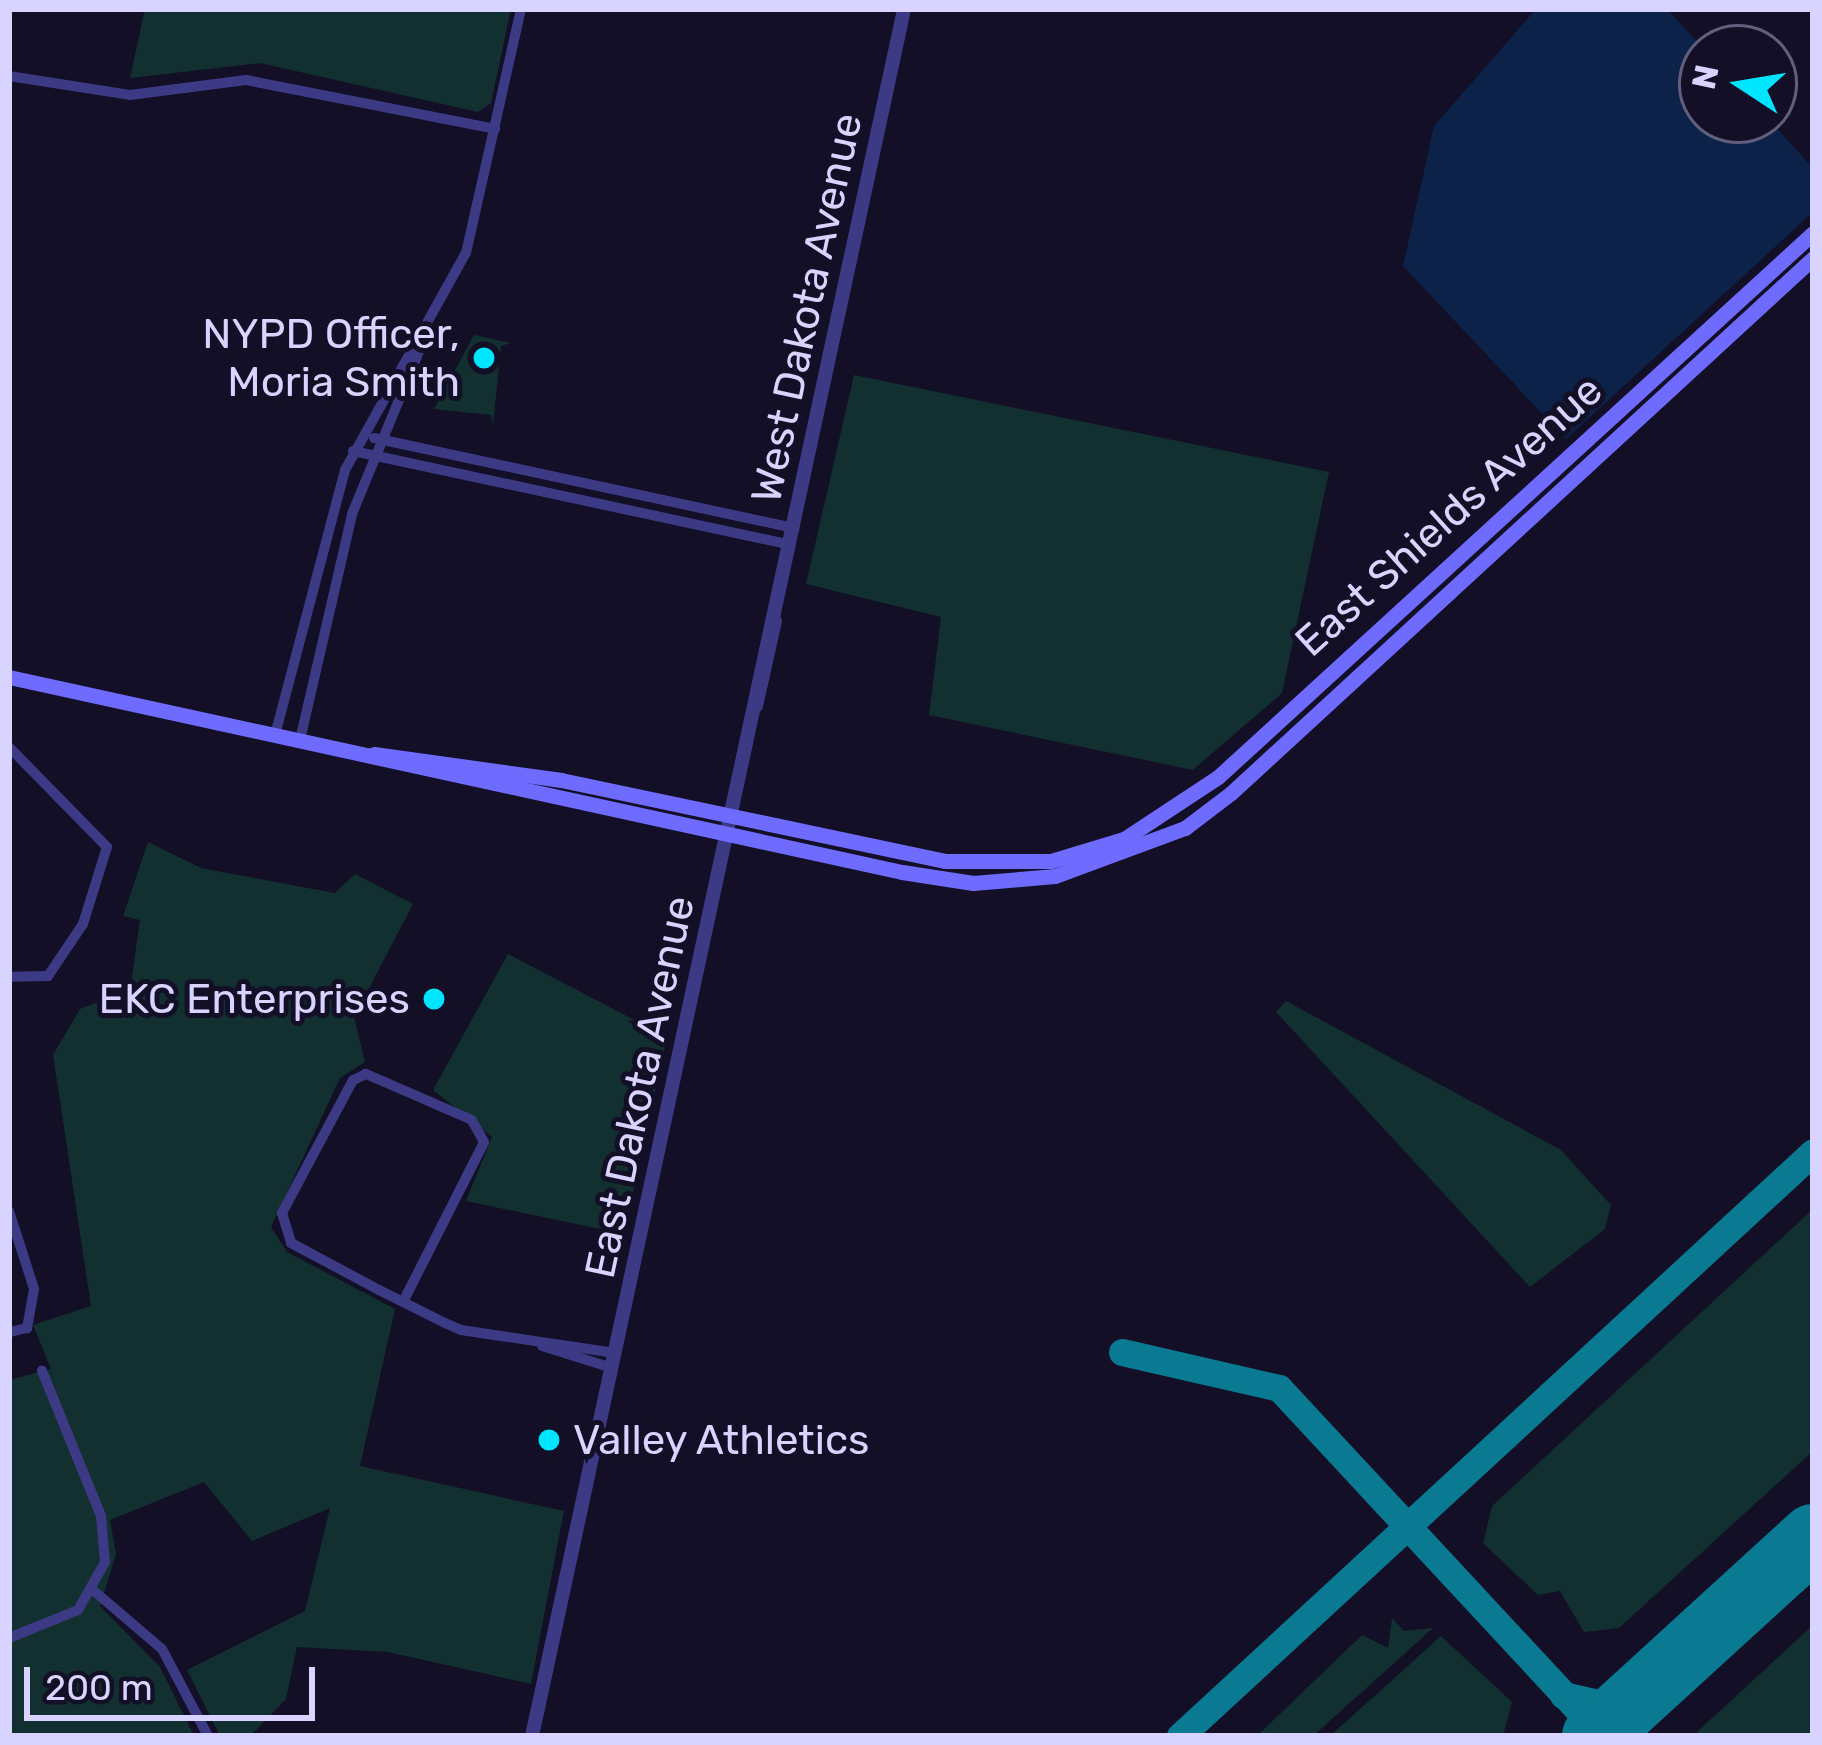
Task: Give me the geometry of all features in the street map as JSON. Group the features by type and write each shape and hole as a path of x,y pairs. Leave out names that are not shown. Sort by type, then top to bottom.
{"main road":[{"name":"East Shields Avenue","path":"1127,847 1248,749 1813,233"},
{"name":"East Shields Avenue","path":"1127,847 1185,828 1262,764 1813,258"},
{"path":"9,676 371,754 981,863 1052,861 1127,847"},
{"path":"1248,749 1262,764"},
{"path":"371,754 728,836 973,883 1127,847"}],"street":[{"path":"300,740 372,455 466,253 521,9"},
{"name":"West Dakota Avenue","path":"728,836 904,9"},
{"path":"9,76 130,95 246,80 496,129"},
{"path":"275,734 313,560 353,451 433,319"},
{"path":"361,436 794,528"},
{"path":"353,451 790,544"},
{"path":"9,747 107,847 83,924 48,976 9,976"},
{"name":"East Dakota Avenue","path":"532,1736 728,836"},
{"path":"403,1302 484,1142 472,1120 366,1074 352,1080 283,1228 403,1302 461,1330 614,1360"},
{"path":"9,1211 34,1289 27,1328 9,1332"},
{"path":"9,1638 68,1618 94,1591 106,1531 42,1371"},
{"path":"94,1591 162,1649 208,1736"}],"green space":[{"path":"145,9 511,9 491,103 478,112 260,63 130,78"},
{"path":"474,335 511,343 501,346 493,425 491,415 434,409"},
{"path":"854,375 1329,472 1282,693 1193,770 929,715 941,617 806,584"},
{"path":"148,842 201,868 335,893 355,874 413,904 354,1017 365,1062 340,1078 271,1227 287,1252 395,1309 360,1466 564,1511 531,1684 388,1652 297,1647 286,1699 250,1736 220,1736 187,1670 305,1611 330,1508 252,1541 204,1482 110,1520 116,1554 100,1606 160,1667 194,1736 9,1736 9,1380 51,1369 33,1325 91,1306 53,1055 80,1009 130,990 140,920 123,916"},
{"path":"508,954 667,1037 624,1234 466,1201 492,1137 433,1090"},
{"path":"1286,1001 1561,1150 1611,1205 1605,1229 1530,1287 1276,1012"},
{"path":"1813,1209 1813,1451 1619,1628 1584,1632 1560,1591 1538,1595 1483,1543 1492,1506"},
{"path":"1392,1618 1404,1631 1433,1628 1313,1736 1257,1736 1362,1635 1388,1648"},
{"path":"1813,1625 1813,1736 1696,1736 1698,1731"},
{"path":"1441,1636 1512,1702 1503,1736 1330,1736"}],"water":[{"path":"1536,9 1667,9 1681,24 1678,144 1791,144 1813,168 1813,212 1566,439 1403,266 1434,126"}],"taxiway":[{"path":"1180,1736 1813,1152"},
{"path":"1122,1352 1279,1388 1602,1736"},
{"path":"1563,1695 1602,1704 1641,1695"},
{"path":"1628,1736 1641,1695"}],"runway":[{"path":"1595,1736 1813,1537"}],"place":[{"name":"NYPD Officer, Moria Smith","path":"484,358"},
{"name":"EKC Enterprises","path":"434,999"},
{"name":"Valley Athletics","path":"549,1440"}]}
